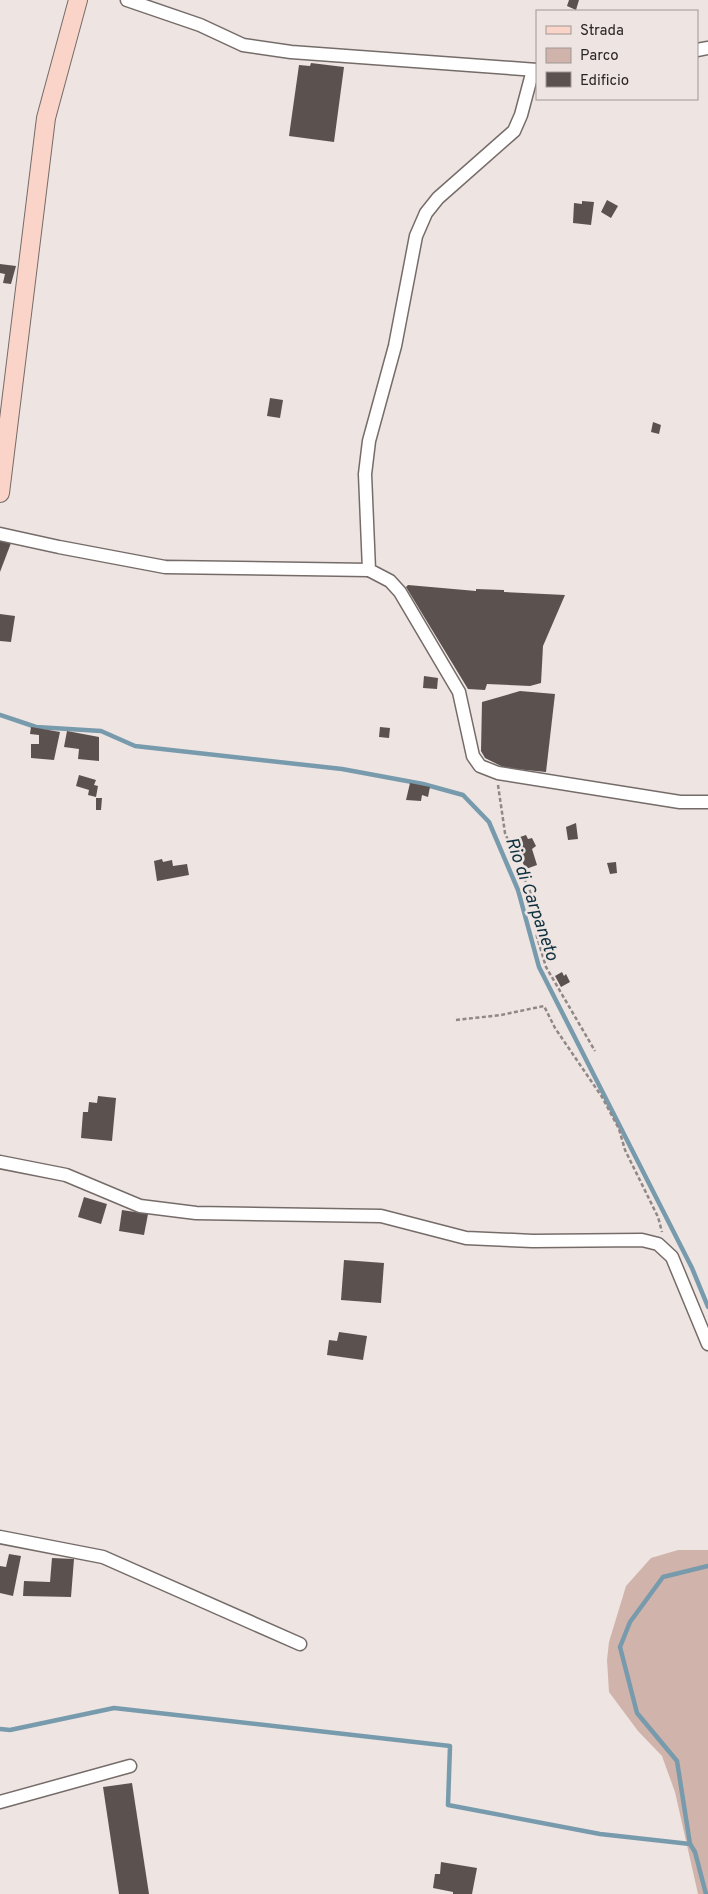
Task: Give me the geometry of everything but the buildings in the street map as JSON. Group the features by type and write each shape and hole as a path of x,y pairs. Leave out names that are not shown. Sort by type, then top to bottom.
{"main road":[{"path":"1,480 46,118 78,0"}],"street":[{"path":"126,0 200,25 244,45 291,52 535,70 514,131 438,198 426,213 416,236 395,346 370,441 365,474 369,570"},
{"path":"0,534 165,567 369,570 390,581 400,592 459,692 473,756 480,766 498,774 680,802 708,802"},
{"path":"0,1162 66,1175 140,1206 196,1213 382,1216 466,1238 533,1241 642,1240 658,1244 672,1257 708,1344"},
{"path":"0,1537 103,1556 300,1644"},
{"path":"0,1802 130,1766"}],"path":[{"path":"498,774 505,833 532,896 537,937 546,967 594,1051"},
{"path":"456,1020 501,1015 544,1006 555,1028 602,1098 619,1129 625,1150 658,1217 663,1235 658,1244"}],"green space":[{"path":"678,1550 708,1550 708,1894 698,1894 675,1792 662,1756 638,1731 609,1692 607,1660 609,1642 626,1586 651,1558"}],"waterway":[{"name":"Rio di Carpaneto","path":"0,715 36,727 101,731 135,746 342,769 423,784 463,795 489,822 518,890 539,967 692,1268 708,1307"},
{"name":"Rio di Carpaneto","path":"690,1844 677,1761 637,1713 620,1647 630,1622 663,1577 708,1566"},
{"path":"0,1729 10,1730 114,1708 450,1746 448,1805 600,1834 690,1844 695,1852 706,1894"}]}
